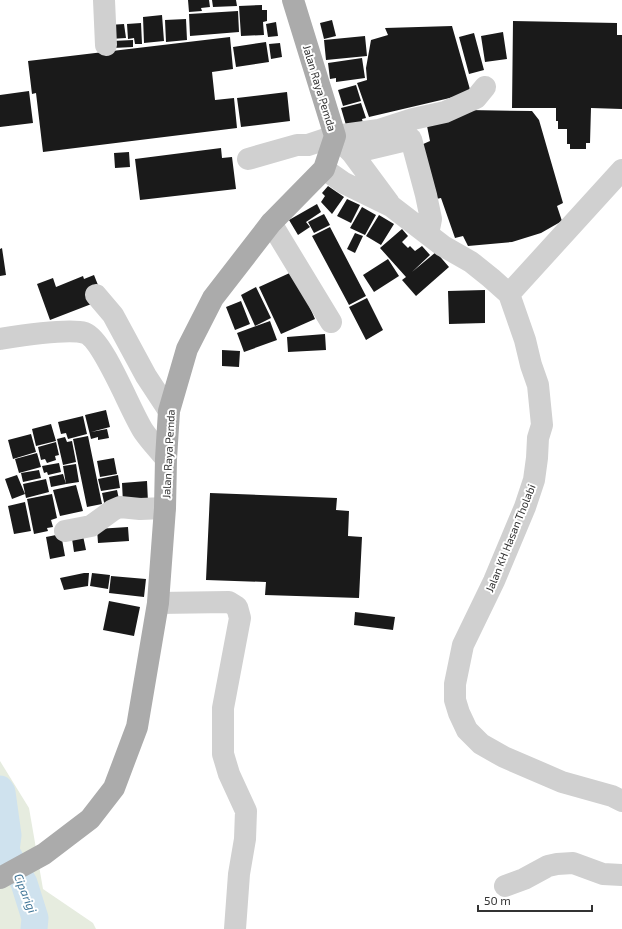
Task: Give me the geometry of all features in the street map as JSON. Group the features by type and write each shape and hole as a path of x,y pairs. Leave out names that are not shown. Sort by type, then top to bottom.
{"main road":[{"name":"Jalan Raya Pemda","path":"0,878 44,854 90,819 114,788 137,727 158,603 165,508 169,412 187,348 213,298 271,223 324,169 335,136 292,0"}],"street":[{"path":"104,0 106,46"},
{"path":"248,159 297,145 308,145 335,136 379,130 413,119 445,112 476,98 485,87"},
{"path":"335,136 352,154 391,206"},
{"path":"352,154 410,139 426,195 431,219 428,234"},
{"path":"324,169 344,183 391,206 443,246 471,262 509,294 622,170"},
{"path":"271,223 331,322"},
{"path":"96,294 114,315 146,376 169,412"},
{"name":"Jalan KH Hasan Tholabi","path":"509,294 525,340 538,385 542,424 538,438 534,480 526,507 494,581 463,645 455,684 455,700 466,730 481,744 504,757 562,782 612,796 622,801"},
{"path":"0,339 73,332 86,334 94,338 121,385 136,419 166,459"},
{"path":"65,531 91,526 108,513 120,507 140,509 165,508"},
{"path":"158,603 229,602 237,607 240,618 223,708 223,754 229,774 246,811 246,839 238,874 235,929"},
{"path":"505,886 524,879 548,866 558,864 573,863 603,874 622,875"}],"shaded area":[{"path":"0,761 29,808 43,889 93,923 96,929 0,929"}],"building":[{"path":"188,0 209,0 210,7 201,8 202,11 189,12"},
{"path":"212,0 236,0 237,6 213,7"},
{"path":"262,5 262,10 267,10 267,21 263,22 264,35 241,36 239,6"},
{"path":"238,11 239,32 190,36 189,14"},
{"path":"162,15 164,41 144,43 143,17"},
{"path":"186,19 187,40 166,42 165,20"},
{"path":"332,20 336,36 324,39 320,23"},
{"path":"513,21 617,23 617,35 622,35 622,109 591,108 590,143 586,143 586,149 570,149 570,144 567,144 567,129 558,129 558,121 556,121 556,108 512,108"},
{"path":"276,22 278,36 268,37 266,24"},
{"path":"141,23 142,44 135,44 134,38 128,39 127,24"},
{"path":"124,24 126,38 110,39 109,25"},
{"path":"452,26 471,93 369,117 357,83 367,80 366,68 371,40 388,35 385,28"},
{"path":"503,32 507,59 485,62 481,36"},
{"path":"474,33 484,70 469,74 459,37"},
{"path":"365,36 367,56 326,60 324,40"},
{"path":"230,37 233,69 212,72 215,100 234,98 237,128 43,152 36,93 32,94 28,61"},
{"path":"133,40 133,47 113,48 112,41"},
{"path":"266,42 269,62 236,67 233,47"},
{"path":"280,43 282,57 271,59 269,44"},
{"path":"362,58 365,78 336,82 336,78 330,79 328,63"},
{"path":"356,85 361,101 343,106 338,90"},
{"path":"29,91 33,123 0,127 0,95"},
{"path":"287,92 290,121 241,127 237,98"},
{"path":"361,103 366,118 362,119 363,123 348,132 341,108"},
{"path":"468,110 532,111 539,120 563,203 557,206 562,221 541,233 512,242 468,246 463,236 455,238 441,198 436,199 421,145 430,141 426,121"},
{"path":"221,148 222,158 232,157 236,189 140,200 135,159"},
{"path":"129,152 130,167 115,168 114,153"},
{"path":"328,186 344,197 332,214 321,202 325,196 322,193"},
{"path":"347,199 360,205 351,223 337,216"},
{"path":"317,204 321,212 306,222 310,227 298,235 289,220"},
{"path":"362,207 376,215 365,235 350,228"},
{"path":"324,214 330,225 314,233 308,222"},
{"path":"379,215 394,224 381,245 366,236"},
{"path":"330,227 366,296 349,305 312,236"},
{"path":"402,229 408,236 402,242 408,248 410,246 415,251 422,246 430,255 412,272 436,252 449,267 416,296 402,280 406,277 380,248"},
{"path":"355,233 363,236 355,253 347,249"},
{"path":"2,248 6,275 0,276 0,249"},
{"path":"388,259 399,276 374,292 363,275"},
{"path":"294,271 315,319 281,334 259,287"},
{"path":"94,275 100,290 94,303 50,320 37,284 53,278 56,287 83,276 84,279"},
{"path":"256,287 271,318 255,326 241,295"},
{"path":"485,290 485,323 449,324 448,291"},
{"path":"367,298 383,330 366,340 349,307"},
{"path":"241,301 250,324 235,330 226,307"},
{"path":"270,321 277,340 244,352 237,333"},
{"path":"325,334 326,350 288,352 287,337"},
{"path":"222,350 240,351 239,367 222,366"},
{"path":"106,410 110,427 91,432 107,429 109,438 98,440 98,437 91,439 85,415"},
{"path":"83,416 87,434 68,439 66,433 61,434 58,422"},
{"path":"51,424 56,441 36,446 32,429"},
{"path":"31,434 36,452 13,459 8,440"},
{"path":"88,436 102,504 87,507 73,439"},
{"path":"65,437 67,442 72,441 76,462 63,465 57,439"},
{"path":"56,442 59,455 55,456 56,460 47,463 45,459 41,460 38,447"},
{"path":"37,453 41,467 19,473 15,459"},
{"path":"114,458 117,474 100,477 97,461"},
{"path":"59,463 61,472 48,475 47,472 44,473 42,466"},
{"path":"76,464 79,482 66,484 63,466"},
{"path":"39,470 41,478 23,482 21,473"},
{"path":"63,474 66,484 51,487 49,477"},
{"path":"17,475 25,494 12,499 5,479"},
{"path":"118,475 120,488 101,491 98,479"},
{"path":"46,479 49,492 26,498 23,484"},
{"path":"147,481 148,502 123,503 122,483"},
{"path":"76,485 83,511 60,516 53,490"},
{"path":"117,490 120,504 105,507 102,493"},
{"path":"210,493 337,498 336,510 349,511 348,536 362,537 359,598 265,595 266,582 206,580"},
{"path":"52,494 57,518 51,520 53,527 47,528 48,531 34,534 27,499"},
{"path":"25,502 31,531 14,534 8,506"},
{"path":"128,527 129,541 98,543 97,529"},
{"path":"82,531 86,550 74,552 71,532"},
{"path":"61,534 65,556 50,559 46,537"},
{"path":"89,573 88,586 64,590 60,578"},
{"path":"92,573 110,575 108,589 90,586"},
{"path":"111,576 146,579 144,597 109,593"},
{"path":"109,601 140,607 134,636 103,630"},
{"path":"355,612 395,617 393,630 354,625"}],"waterway":[{"name":"Ciparigi","path":"0,789 2,792 8,835 6,851 24,883 35,918 34,929"}]}
